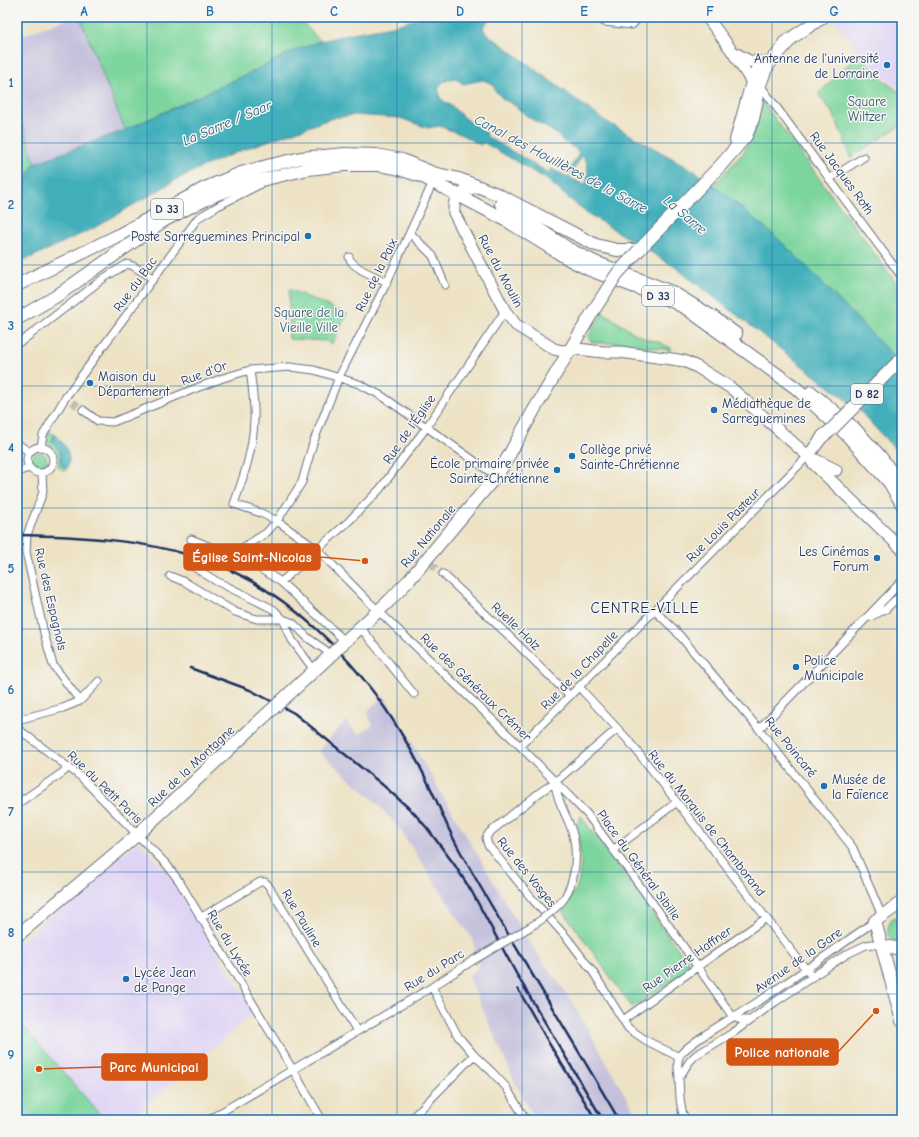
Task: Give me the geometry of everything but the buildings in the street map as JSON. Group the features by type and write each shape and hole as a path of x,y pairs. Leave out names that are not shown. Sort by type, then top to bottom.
{"main road":[{"path":"570,350 614,279 638,250 721,165 733,150 745,111 756,84 761,62 770,52 823,17"},
{"path":"756,84 769,64 791,39"},
{"name":"D 33","path":"17,285 115,237 205,188 241,173 271,165 325,155 360,154 383,156 402,160 433,173 463,181 497,194 596,245 617,250 638,250"},
{"name":"D 33","path":"17,320 55,298 122,249 169,218 217,194 249,183 325,166 379,165 402,169 433,182 504,219 570,260 590,270 666,299 687,309 796,388 846,434 889,482 902,504"},
{"name":"D 33","path":"463,181 503,205 569,249 595,262 672,292 713,317 800,383 854,428 880,456 902,487"},
{"name":"Rue Nationale","path":"378,611 429,562 496,476 570,350"},
{"name":"D 82","path":"827,433 902,358"},
{"name":"Rue de la Montagne","path":"17,936 137,835 378,611"},
{"path":"901,904 879,918 882,946 901,1014"},
{"path":"882,946 902,949"}],"street":[{"path":"596,17 604,22 632,25 639,17"},
{"name":"Rue Jacques Roth","path":"707,17 902,277"},
{"path":"732,51 749,61 761,62"},
{"path":"829,179 864,157"},
{"name":"Rue du Bac","path":"41,447 43,435 198,218 251,189 286,174"},
{"name":"Rue de la Paix","path":"231,555 266,533 277,521 302,482 313,443 339,377 387,282 433,182"},
{"path":"457,195 464,190 474,188"},
{"name":"Rue du Moulin","path":"457,195 454,213 505,312 516,325 550,348 558,350 578,349 603,352 620,352 672,359 691,364 704,370 731,388 808,456"},
{"path":"410,233 433,256 445,285"},
{"path":"349,257 350,261 356,266 387,282"},
{"path":"17,343 22,341 104,278 128,264 154,279"},
{"name":"Rue de l'Église","path":"281,582 349,521 380,489 426,428 505,312"},
{"name":"Rue d'Or","path":"83,410 98,421 113,422 194,389 250,370 290,367 314,370 359,384 382,396 496,476"},
{"name":"Rue des Généraux Crémer","path":"250,370 254,418 252,438 249,461 234,504 261,513 277,521 318,550 378,611 520,746 555,782"},
{"path":"808,456 827,433"},
{"path":"17,443 29,452"},
{"path":"37,447 41,447 50,451 53,459 51,468 42,473 37,473 29,468 27,457 29,452 37,447"},
{"path":"808,456 836,470"},
{"path":"808,456 814,465 902,549"},
{"name":"Rue Louis Pasteur","path":"654,610 808,456"},
{"path":"17,472 29,468"},
{"name":"Rue des Espagnols","path":"42,473 43,492 27,535 26,552 44,633 53,665 80,701"},
{"path":"191,539 253,564 281,582 337,648"},
{"path":"189,564 216,580 273,609 283,619 292,640 314,670"},
{"name":"Ruelle Holz","path":"443,574 570,696"},
{"path":"170,576 185,582 235,612 257,619 283,619 293,623 308,638 337,648"},
{"path":"758,729 902,581"},
{"path":"876,614 902,587"},
{"path":"865,620 886,609 902,595"},
{"name":"Rue de la Chapelle","path":"520,746 654,610"},
{"name":"Rue Poincaré","path":"654,610 684,640 758,729 853,848 861,863 879,918"},
{"path":"360,627 414,694"},
{"path":"17,720 63,708 80,701 99,680"},
{"name":"Rue du Marquis de Chamborand","path":"579,687 617,729 677,802 812,977"},
{"name":"Rue du Petit Paris","path":"17,728 81,777 137,835"},
{"name":"Rue des Vosges","path":"617,729 555,782 489,833 486,838 488,845 533,900 568,939 593,972 628,1028 668,1053 679,1057"},
{"path":"17,804 69,767"},
{"name":"Place du Général Sibille","path":"555,782 587,814 733,1017"},
{"name":"Rue du Parc","path":"208,1120 530,927 560,904 566,896 572,877 575,856 572,833 558,799 555,782"},
{"path":"613,850 677,802"},
{"name":"Rue du Lycée","path":"137,835 167,865 179,881 322,1120"},
{"name":"Rue Pauline","path":"200,918 260,882 265,882 272,891 357,1031"},
{"name":"Rue Pierre Haffner","path":"623,1020 766,918"},
{"name":"Avenue de la Gare","path":"679,1057 684,1050 770,994 879,918"},
{"name":"Avenue de la Gare","path":"679,1078 689,1062 696,1055 734,1032 847,954 866,945 872,944 882,946"},
{"path":"432,987 458,1036 474,1055 506,1087 526,1120"},
{"path":"733,1017 741,1020 750,1020"},
{"path":"411,1120 474,1055"},
{"path":"679,1057 677,1068 679,1078 679,1097 684,1120"}],"shaded area":[{"path":"73,17 80,17 125,130 35,163 17,108 17,37"},
{"name":"Antenne de l'université de Lorraine","path":"833,17 902,17 902,91 884,78 859,53"},
{"path":"384,695 528,941 577,1010 639,1120 536,1120 516,1084 468,976 479,968 472,939 401,831 375,801 318,751 346,721 358,735 373,725 367,712"},
{"name":"Lycée Jean de Pange","path":"138,841 164,868 255,1012 129,1120 104,1120 17,1023 17,945"}],"green space":[{"path":"80,17 297,17 321,41 291,52 252,72 125,130"},
{"name":"Square Wiltzer","path":"858,55 883,80 902,94 902,125 851,157 834,115 818,94"},
{"path":"762,101 902,291 902,361 900,363 714,185 744,152 756,127"},
{"path":"17,108 35,163 20,189 17,190"},
{"name":"Square de la Vieille Ville","path":"289,289 347,314 332,344 326,341 289,339"},
{"path":"603,312 629,330 646,339 659,342 671,348 670,350 619,343 592,342 588,337"},
{"path":"50,432 54,434 52,441 60,452 61,465 67,468 65,471 58,467 57,454 46,439"},
{"path":"39,452 46,457 47,460 42,467 39,468 32,463 31,460 36,453"},
{"path":"581,816 692,968 632,1007 561,908 576,890 579,880 581,863 577,825"},
{"path":"902,915 902,943 890,938 888,935 888,927 892,918"},
{"path":"17,1019 105,1120 17,1120"}],"water":[{"path":"423,17 491,17 484,26 483,29 485,32 602,119 693,170 714,185 774,235 902,365 902,457 859,410 675,267 585,212 546,179 483,142 481,145 458,133 439,126 428,128 400,118 353,115 333,118 242,150 200,168 176,180 94,228 17,264 17,190 20,189 35,163 125,130 252,72 291,52 321,41 353,33 397,25","holes":["456,79 463,84 483,80 493,84 496,92 503,99 514,105 528,117 557,134 564,142 576,149 579,153 568,172 571,174 582,156 587,165 588,172 586,184 551,169 549,173 486,136 487,133 463,117 454,108 441,99 438,88 443,82"]},
{"path":"54,434 64,445 68,454 69,463 67,468 61,465 60,452 52,441"}],"tunnel":[{"path":"72,402 83,410"},
{"path":"431,564 443,574"}],"railway":[{"path":"17,535 62,536 130,542 196,557 228,569 259,586 316,628 364,681 404,738 425,777 460,851 619,1120"},
{"path":"190,668 250,690 294,713 384,786 413,812 454,864 472,892 517,975 603,1120"},
{"path":"518,989 596,1120"}],"place":[{"name":"Antenne de l'université de Lorraine","path":"887,65"},
{"name":"Poste Sarreguemines Principal","path":"308,236"},
{"name":"Maison du Département","path":"90,383"},
{"name":"Médiathèque de Sarreguemines","path":"714,410"},
{"name":"Collège privé Sainte-Chrétienne","path":"572,456"},
{"name":"École primaire privée Sainte-Chrétienne","path":"557,470"},
{"name":"Les Cinémas Forum","path":"877,558"},
{"name":"Église Saint-Nicolas","path":"365,561"},
{"name":"Police Municipale","path":"796,667"},
{"name":"Musée de la Faïence","path":"824,786"},
{"name":"Lycée Jean de Pange","path":"126,979"},
{"name":"Police nationale","path":"876,1011"},
{"name":"Parc Municipal","path":"39,1069"}],"district":[{"name":"CENTRE-VILLE","path":"645,608"}],"water label":[{"name":"La Sarre / Saar","path":"227,123"},
{"name":"Canal des Houillères de la Sarre","path":"561,164"},
{"name":"La Sarre","path":"685,215"}]}
